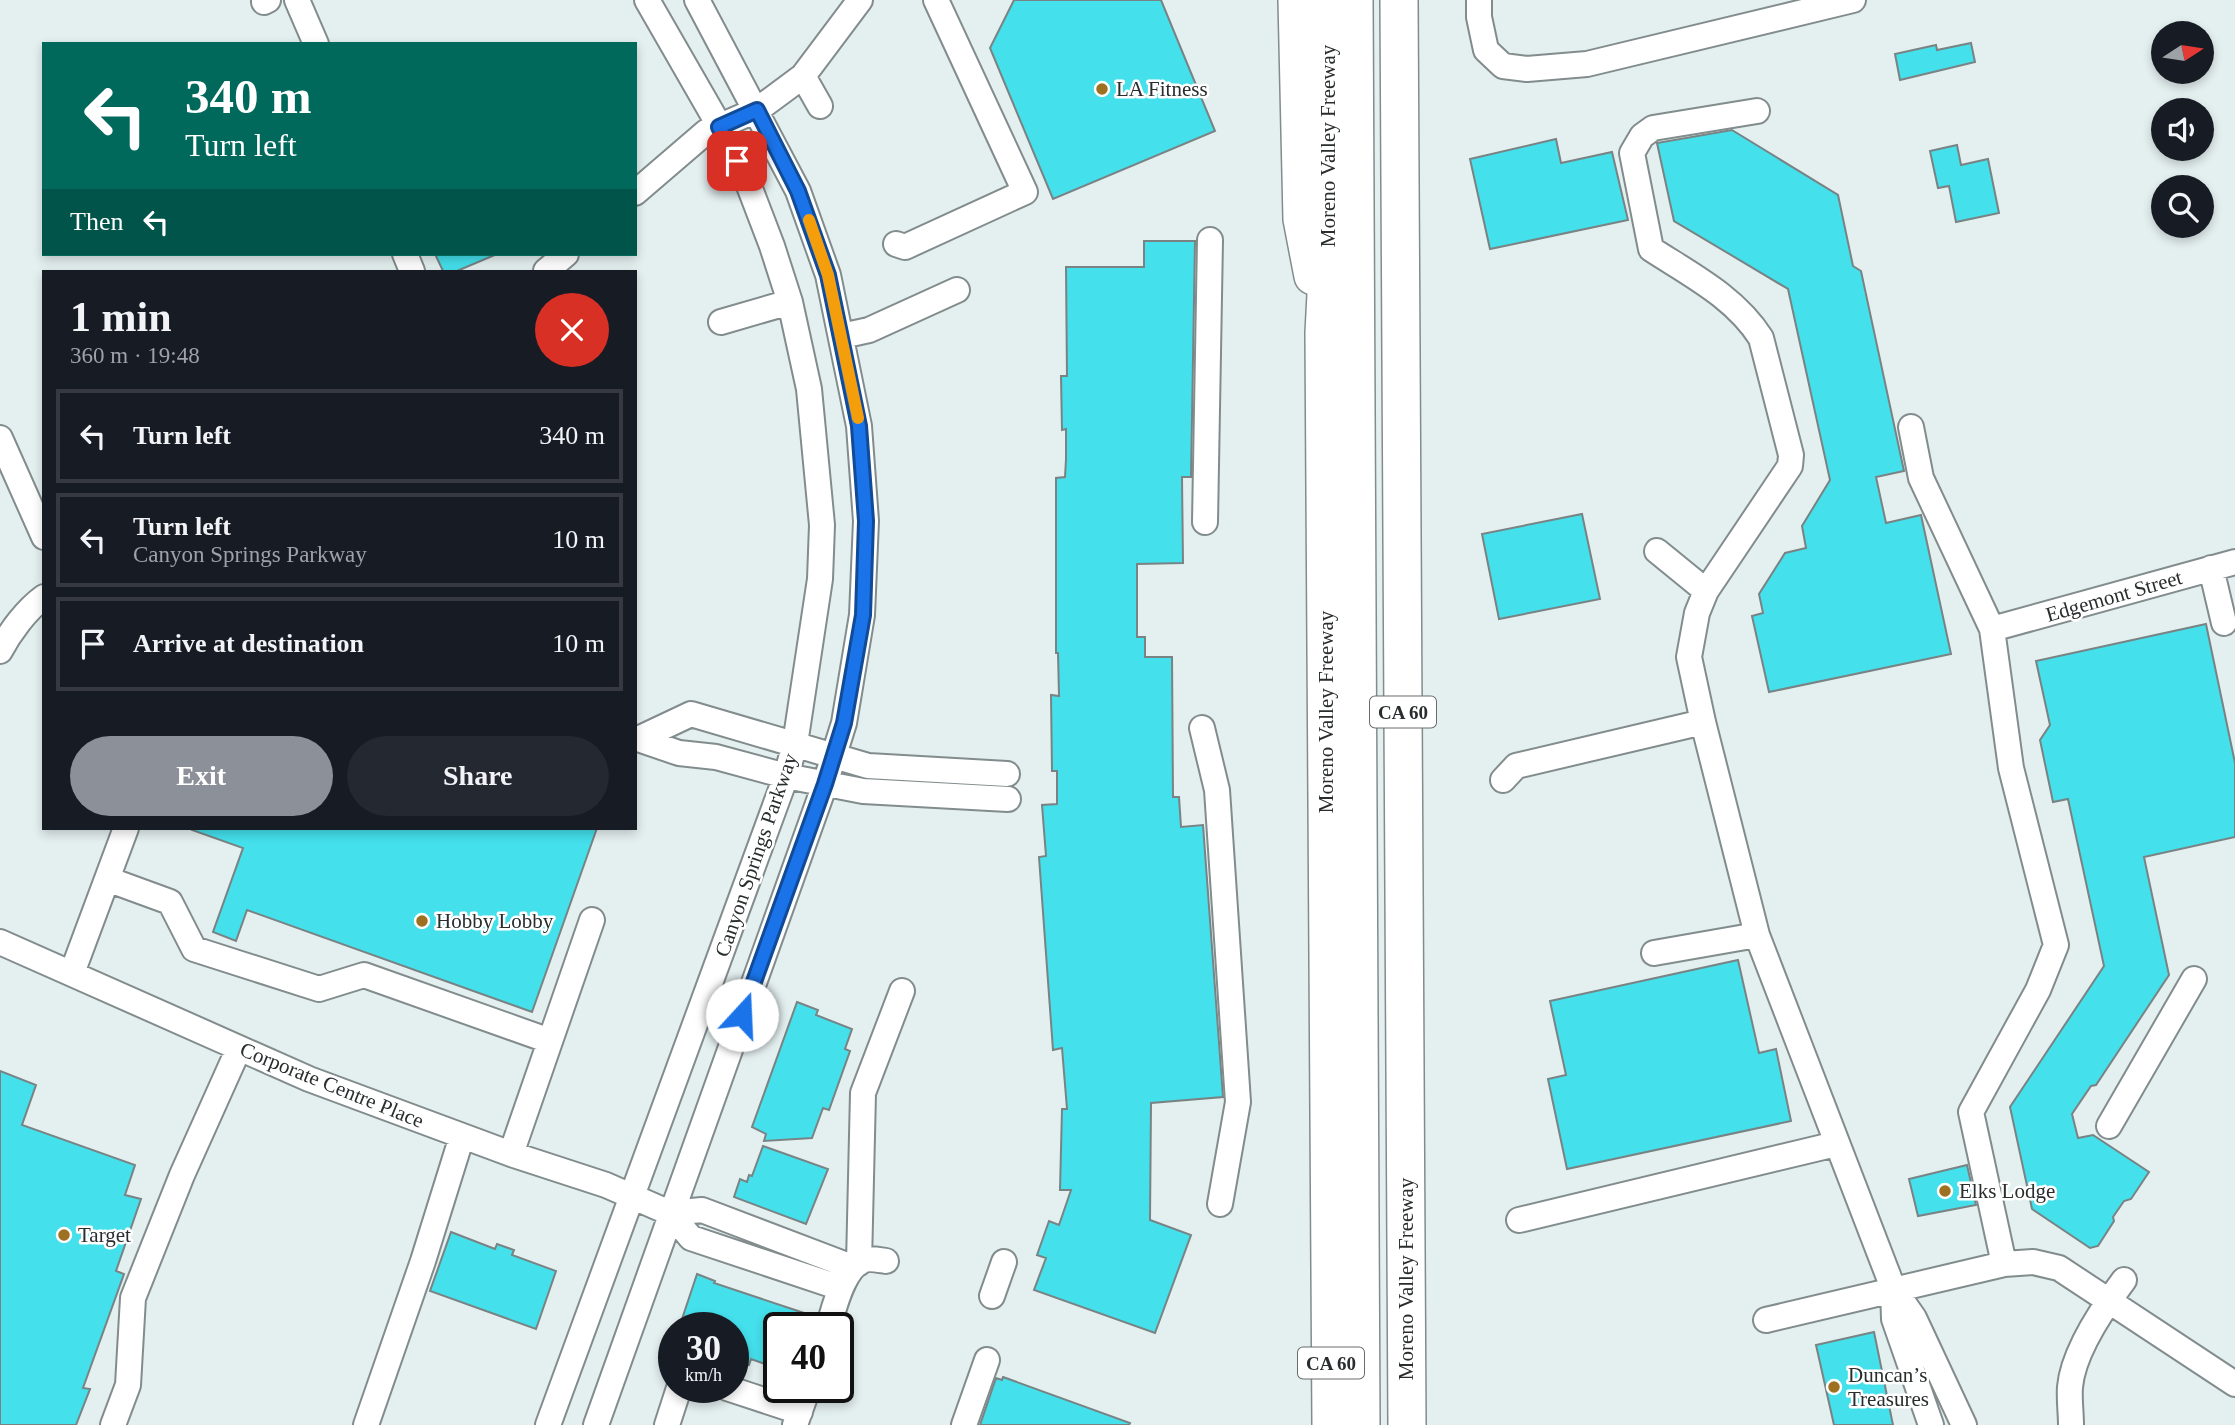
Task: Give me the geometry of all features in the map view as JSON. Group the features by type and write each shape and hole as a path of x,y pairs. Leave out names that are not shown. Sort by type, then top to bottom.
{"highway":[{"path":"1297,0 1302,219 1324,332"},
{"name":"Moreno Valley Freeway","path":"1327,0 1330,218 1324,332 1332,1425"},
{"path":"1354,0 1361,1425"},
{"name":"Moreno Valley Freeway","path":"1399,0 1407,1425"}],"street":[{"path":"297,0 313,42"},
{"name":"Canyon Springs Parkway","path":"548,1425 786,776 795,744 820,579 822,525 809,388 790,302 746,178 646,0"},
{"name":"Canyon Springs Parkway","path":"596,1425 825,784 844,723 863,615 866,521 859,426 828,275 798,191 697,0"},
{"path":"896,244 905,247 1025,191 936,0"},
{"path":"1479,0 1479,17 1486,50 1503,66 1527,69 1587,64 1849,0"},
{"path":"637,191 706,132 757,110 803,76 863,1"},
{"path":"803,76 820,106"},
{"path":"1757,111 1653,128 1642,136 1632,153 1651,249 1735,305 1761,338 1791,455 1790,466 1706,591 1697,613 1689,657 1757,934 1893,1288 1914,1318 1964,1425"},
{"path":"1205,522 1210,240"},
{"path":"547,270 564,256"},
{"path":"842,336 869,330 957,290"},
{"path":"721,322 790,302"},
{"path":"1911,427 1921,478 1992,629 2011,768 2056,945 2038,990 1971,1112 2004,1264"},
{"path":"0,438 42,532"},
{"path":"1657,551 1706,591"},
{"name":"Edgemont Street","path":"1992,629 2235,562"},
{"path":"2211,568 2224,623"},
{"path":"0,651 5,640 39,600"},
{"path":"637,739 691,713 868,766 1007,774"},
{"path":"1503,780 1516,766 1703,722"},
{"path":"1202,728 1217,790 1238,1102 1220,1204"},
{"path":"637,739 679,753 716,757 786,776 863,791 1008,799"},
{"path":"72,973 125,830"},
{"path":"107,879 170,902 194,949 319,989 364,975 550,1041"},
{"path":"512,1154 592,920"},
{"path":"1654,953 1757,934"},
{"name":"Corporate Centre Place","path":"0,942 309,1079 512,1154 606,1185 670,1213"},
{"path":"2109,1126 2194,979"},
{"path":"835,1312 851,1273 863,1093 902,991"},
{"path":"113,1425 128,1385 133,1298 182,1175 239,1048"},
{"path":"366,1425 423,1261 462,1136"},
{"path":"1520,1220 1836,1144"},
{"path":"670,1213 691,1238 851,1273"},
{"path":"851,1273 865,1260 886,1261"},
{"path":"992,1296 1004,1262"},
{"path":"1766,1320 1893,1288 2004,1264 2032,1262 2059,1268 2235,1384"},
{"path":"2071,1425 2070,1385 2082,1349 2108,1301 2124,1280"},
{"path":"1893,1288 1894,1319 1931,1425"},
{"path":"964,1425 987,1360"},
{"path":"749,1397 798,1418"},
{"path":"667,1425 674,1403"}],"building":[{"name":"LA Fitness","path":"1014,0 1161,0 1215,131 1053,199 990,48"},
{"path":"1971,43 1975,62 1900,80 1895,54 1936,45 1937,50"},
{"path":"1732,130 1838,195 1853,266 1861,271 1904,471 1876,477 1886,523 1921,515 1951,654 1769,692 1752,616 1763,613 1759,594 1785,553 1806,548 1802,526 1830,480 1788,289 1674,221 1657,143"},
{"path":"1556,139 1561,163 1612,152 1628,220 1490,249 1470,159"},
{"path":"1957,145 1961,165 1988,159 1999,213 1956,222 1949,186 1938,188 1930,151"},
{"path":"1144,241 1195,241 1191,477 1182,477 1183,563 1137,564 1137,637 1145,637 1145,657 1172,657 1173,797 1179,797 1181,827 1203,825 1223,1097 1151,1103 1150,1220 1191,1235 1155,1333 1034,1290 1046,1258 1037,1255 1049,1221 1059,1225 1071,1190 1060,1190 1062,1109 1067,1109 1062,1048 1053,1050 1039,857 1046,856 1042,805 1057,804 1057,771 1052,771 1051,695 1059,696 1056,653 1056,478 1065,477 1066,459 1066,429 1062,430 1061,376 1067,376 1066,267 1144,267"},
{"path":"436,256 492,256 459,270 443,270"},
{"path":"1582,514 1600,599 1499,619 1482,534"},
{"path":"2206,624 2235,763 2235,837 2144,857 2169,975 2096,1085 2091,1086 2072,1114 2078,1138 2093,1135 2149,1172 2131,1199 2124,1201 2098,1246 2090,1248 2032,1209 2010,1107 2104,966 2068,799 2053,802 2040,740 2050,725 2036,661"},
{"name":"Hobby Lobby","path":"192,830 596,830 532,1012 247,910 236,941 213,932 243,848"},
{"path":"1738,960 1759,1053 1776,1049 1791,1121 1567,1169 1548,1079 1566,1075 1550,1001"},
{"path":"797,1002 818,1010 816,1015 852,1029 845,1049 850,1051 829,1110 823,1108 812,1138 764,1141 766,1134 752,1127"},
{"name":"Target","path":"0,1071 36,1085 22,1125 135,1165 125,1195 141,1199 116,1271 124,1274 83,1388 90,1389 76,1425 0,1425"},
{"path":"763,1146 828,1169 806,1224 734,1197 740,1179 747,1182 749,1175 752,1176"},
{"name":"Elks Lodge","path":"1967,1165 1976,1205 1918,1216 1909,1179"},
{"path":"451,1232 495,1249 497,1244 514,1250 512,1255 556,1271 536,1329 430,1291"},
{"path":"697,1274 715,1281 714,1283 801,1312 763,1312 763,1363 751,1359 749,1365 749,1312 684,1312"},
{"path":"1874,1332 1893,1425 1834,1425 1816,1345"},
{"path":"1003,1377 1130,1423 980,1425 996,1378 1002,1380"}],"slow traffic":[{"path":"809,220 828,275 858,418"}],"place":[{"name":"LA Fitness","path":"1102,89"},
{"name":"Hobby Lobby","path":"422,921"},
{"name":"Elks Lodge","path":"1945,1191"},
{"name":"Target","path":"64,1235"},
{"name":"Duncan’s Treasures","path":"1834,1387"}],"route":[{"path":"737,161 719,127 757,110 798,191 828,275 859,426 866,521 863,615 844,723 825,784 742,1015"}]}
